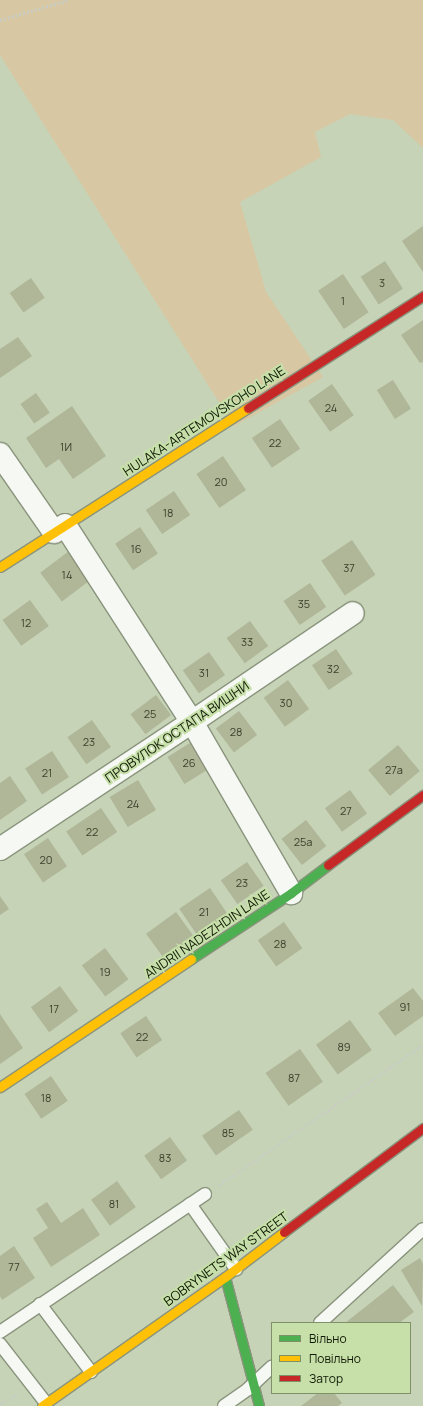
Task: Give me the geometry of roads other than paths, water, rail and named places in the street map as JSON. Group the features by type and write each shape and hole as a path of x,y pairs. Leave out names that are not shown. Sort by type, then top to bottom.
{"street":[{"name":"HULAKA-ARTEMOVSKOHO LANE","path":"0,567 423,296"},
{"path":"0,454 59,529 192,722 291,893"},
{"name":"ПРОВУЛОК ОСТАПА ВИШНИ","path":"0,849 353,613"},
{"name":"ANDRII NADEZHDIN LANE","path":"0,1087 291,893 423,795"},
{"name":"BOBRYNETS WAY STREET","path":"44,1405 236,1269 423,1128"},
{"path":"224,1277 259,1406"}],"lane":[{"path":"0,1332 205,1194"},
{"path":"190,1204 236,1269"},
{"path":"321,1322 423,1229"},
{"path":"40,1304 91,1372"},
{"path":"0,1344 33,1387 44,1405"},
{"path":"224,1406 271,1368"}]}
